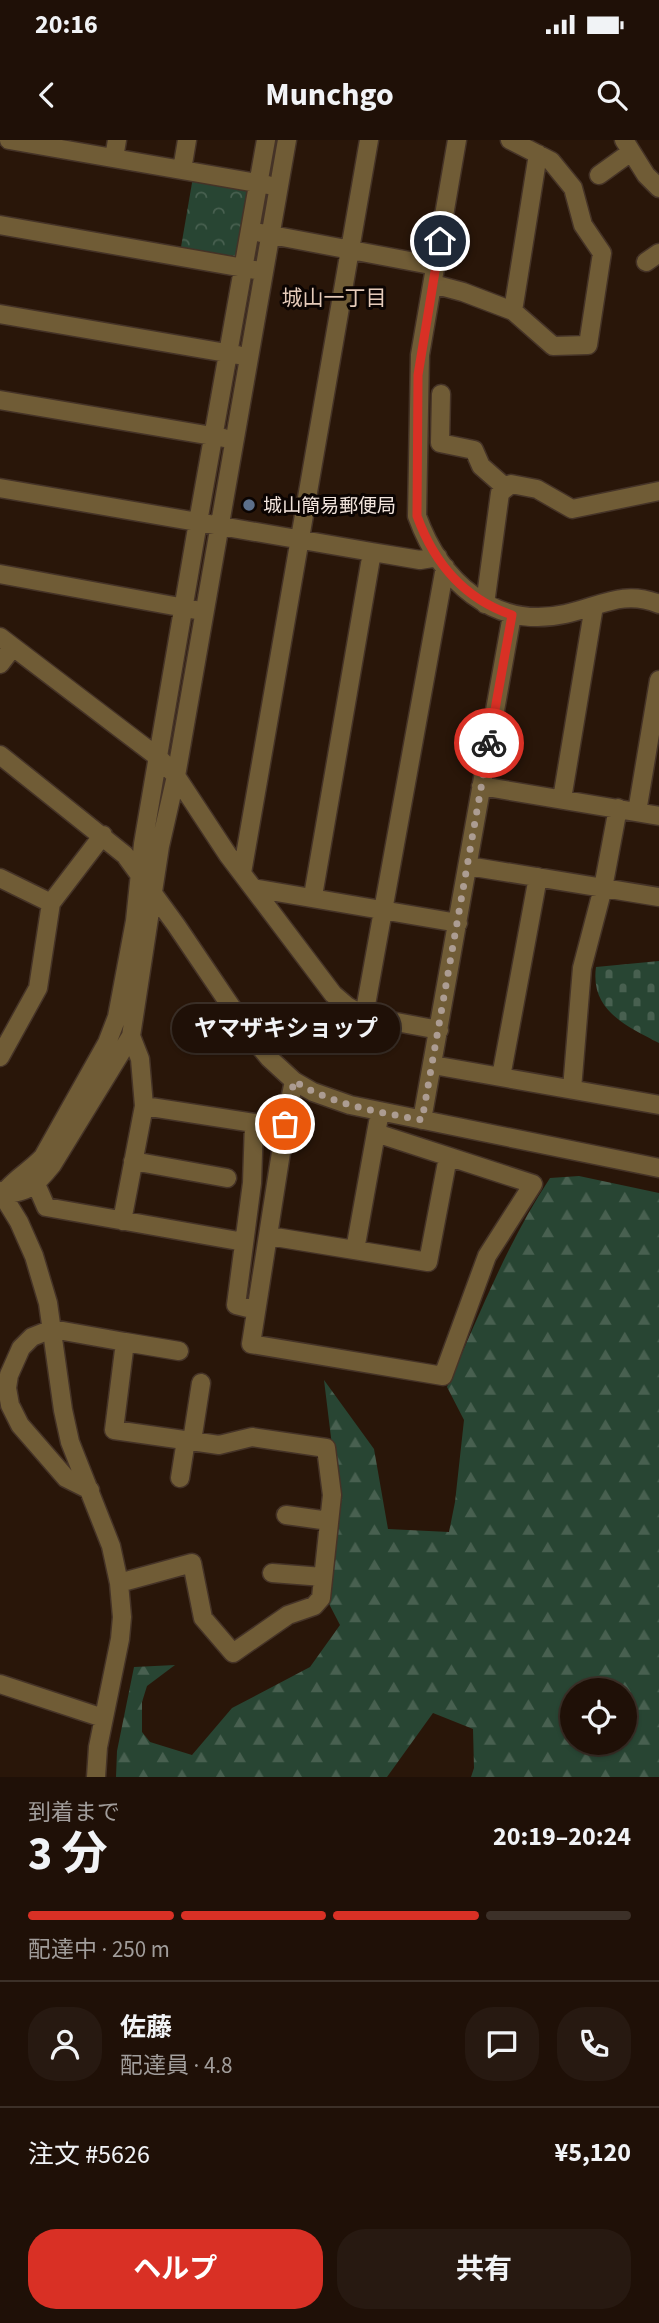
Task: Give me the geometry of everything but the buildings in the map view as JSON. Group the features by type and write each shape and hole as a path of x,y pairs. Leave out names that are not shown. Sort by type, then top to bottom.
{"street":[{"path":"9,140 279,186"},
{"path":"114,158 117,140"},
{"path":"183,170 187,140"},
{"path":"1,1193 16,1178 30,1171 43,1157 107,1043 117,1017 135,921 143,844 266,140"},
{"path":"1,1193 24,1193 36,1184 52,1165 131,1036 160,846 176,776 287,140"},
{"path":"242,873 302,540 369,140"},
{"path":"457,140 418,375 417,516 424,535 461,587 485,604 512,615 543,618 625,597 659,604"},
{"path":"433,284 463,292 513,312 553,346 588,345 602,253 583,225 573,188 551,161 510,140"},
{"path":"630,144 659,174"},
{"path":"599,175 630,144"},
{"path":"630,144 646,176 659,188"},
{"path":"513,312 538,154"},
{"path":"0,225 264,271"},
{"path":"251,231 436,266"},
{"path":"0,314 249,357"},
{"path":"441,394 440,443 474,450 481,466 506,488"},
{"path":"0,400 235,440"},
{"path":"485,604 500,493 511,484 537,489 572,509 657,486"},
{"path":"0,488 220,527 442,562"},
{"path":"313,896 372,552"},
{"path":"364,1016 442,562"},
{"path":"0,574 205,612"},
{"path":"562,799 594,606"},
{"path":"422,1120 512,615"},
{"path":"0,664 6,642 159,758 176,776 242,873 333,994 347,1006 364,1016 439,1030"},
{"path":"637,812 654,734 659,680"},
{"path":"0,755 125,855 249,1033 269,1058 294,1081 313,1093 380,1112 659,1168"},
{"path":"481,786 659,816"},
{"path":"572,1089 582,968 603,888 618,808"},
{"path":"0,1057 38,989 51,903 103,835"},
{"path":"468,866 659,897"},
{"path":"501,1077 538,877"},
{"path":"0,878 51,903"},
{"path":"253,888 313,896 458,923"},
{"path":"122,1221 144,1106 139,1059 131,1036"},
{"path":"433,1065 659,1105"},
{"path":"294,1081 251,1344 443,1376 487,1256 533,1184 376,1133"},
{"path":"144,1106 254,1123 252,1183 236,1305 256,1310"},
{"path":"355,1250 380,1112"},
{"path":"269,1236 428,1262 448,1157"},
{"path":"133,1161 227,1178"},
{"path":"36,1184 46,1208 244,1242"},
{"path":"1,1193 19,1222 34,1256 48,1303 70,1442 111,1546 119,1583 122,1617 120,1639 103,1718 96,1777"},
{"path":"90,1490 66,1478 20,1425 10,1405 7,1388 9,1375 21,1348 32,1338 52,1329 179,1351"},
{"path":"119,1583 192,1563 203,1618 233,1653 288,1615 314,1605 321,1598 332,1495 326,1448 252,1437 219,1445 114,1430 125,1342"},
{"path":"180,1478 201,1384"},
{"path":"286,1515 329,1521"},
{"path":"272,1573 323,1577"},
{"path":"0,1684 103,1718"}],"green space":[{"path":"193,177 251,188 239,257 181,247"},
{"path":"659,961 659,1043 613,1015 599,995 596,967"},
{"path":"579,1176 659,1193 659,1777 471,1777 474,1768 473,1729 433,1713 387,1777 116,1777 117,1751 134,1667 175,1665 147,1686 142,1702 142,1732 150,1742 192,1755 232,1708 310,1667 340,1625 326,1598 338,1495 324,1380 374,1449 388,1529 449,1532 464,1420 447,1387 507,1254 550,1178"}],"way so far":[{"path":"285,1124 294,1081 313,1093 332,1100 422,1120 489,743"}],"place":[{"name":"城山簡易郵便局","path":"249,505"},
{"name":"ヤマザキショップ","path":"285,1124"}],"district":[{"name":"城山一丁目","path":"334,298"}],"route":[{"path":"440,241 418,375 417,516 424,535 461,587 485,604 512,615 489,743"}]}
